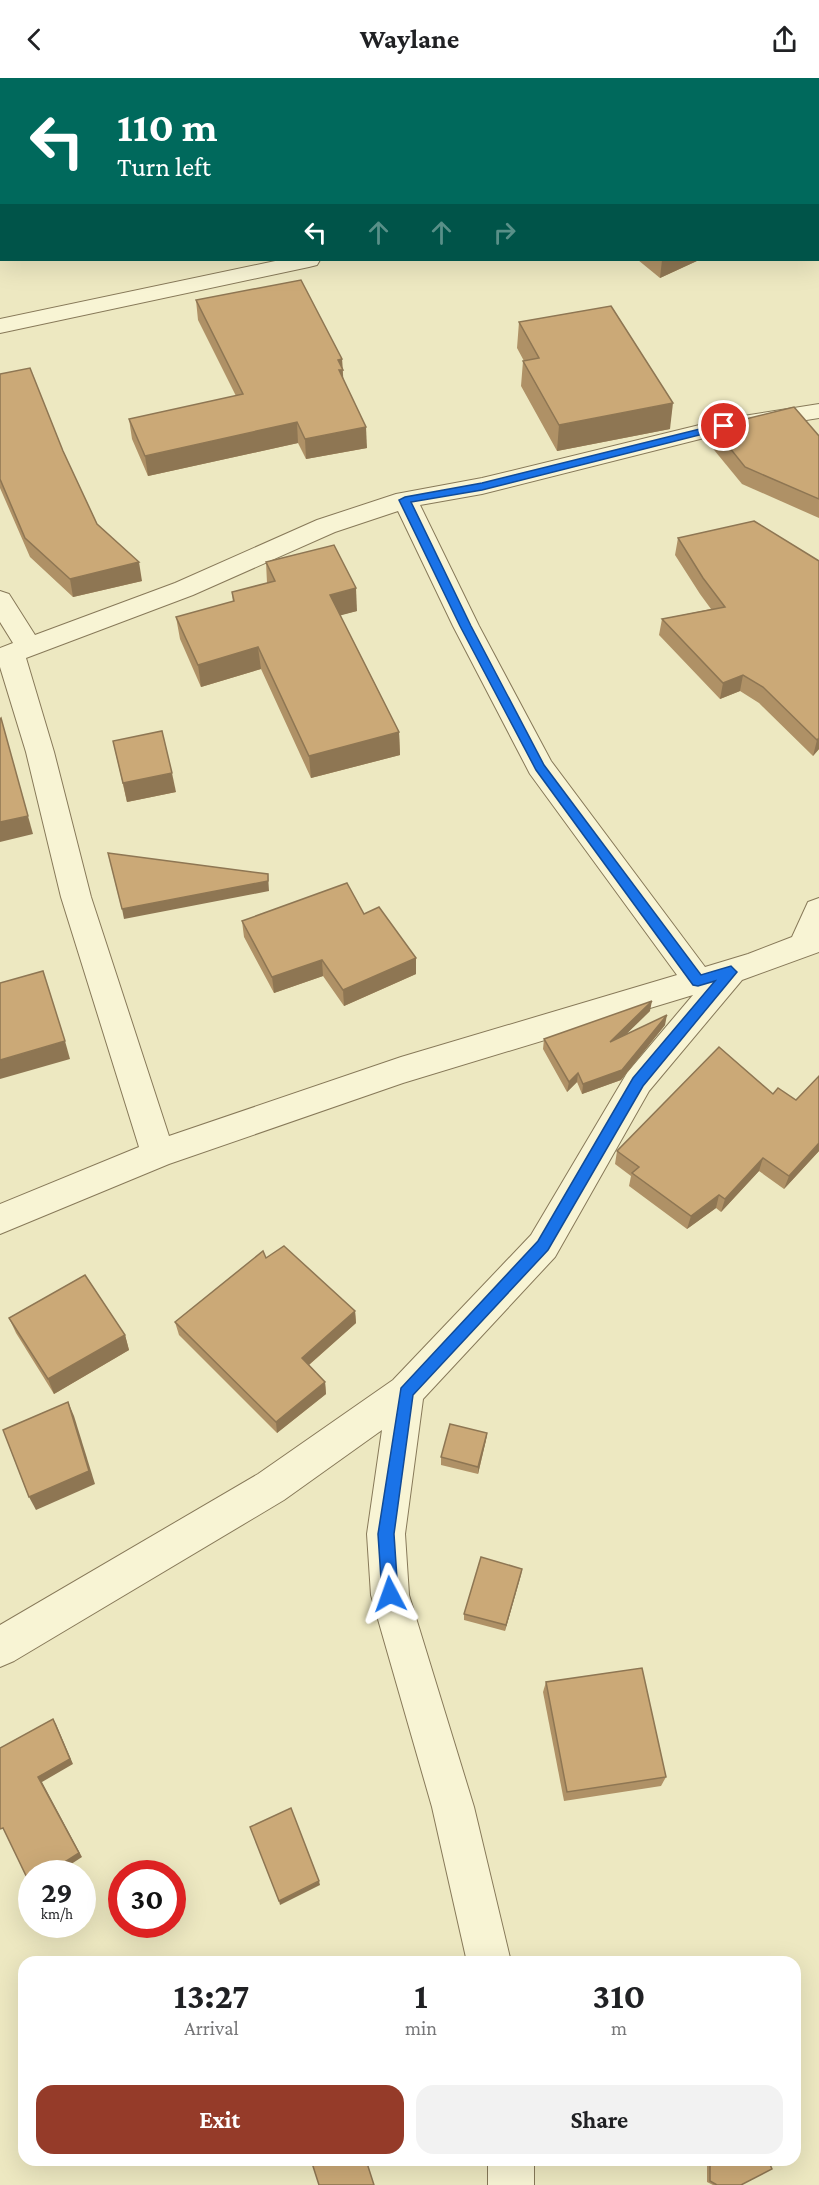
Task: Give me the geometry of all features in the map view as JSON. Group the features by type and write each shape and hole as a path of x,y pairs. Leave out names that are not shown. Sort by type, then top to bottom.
{"street":[{"path":"0,326 304,261"},
{"path":"13,653 184,589 326,526 405,500 482,486 724,426 819,411"},
{"path":"405,500 466,626 540,767 698,981"},
{"path":"0,600 76,897 158,1154"},
{"path":"0,1219 158,1154 401,1070 731,972 811,942 819,910"},
{"path":"0,1647 271,1487 406,1392 543,1245 638,1082 731,972"},
{"path":"406,1392 386,1534 390,1594 453,1807 488,1956"},
{"path":"511,2166 511,2185"}],"building":[{"path":"301,280 342,359 338,360 343,370 339,370 366,427 305,439 297,422 145,456 129,419 243,394 196,300"},
{"path":"611,306 673,403 559,425 523,361 539,358 519,322"},
{"path":"30,368 63,451 97,524 139,562 70,579 25,538 0,479 0,374"},
{"path":"794,407 819,436 819,499 745,467 713,427"},
{"path":"754,521 819,561 819,738 817,740 763,687 743,675 723,683 662,619 725,607 703,578 678,538"},
{"path":"334,545 356,588 330,595 399,732 309,756 258,647 198,665 176,617 234,601 232,592 275,581 266,562"},
{"path":"0,719 28,816 0,822"},
{"path":"162,731 172,773 123,783 113,741"},
{"path":"108,853 268,874 268,881 122,909"},
{"path":"347,883 364,914 379,907 416,958 343,990 322,960 272,977 242,921"},
{"path":"43,971 65,1041 0,1060 0,983"},
{"path":"652,1001 610,1042 667,1015 622,1070 583,1084 578,1073 569,1082 544,1039"},
{"path":"719,1047 773,1094 778,1088 796,1100 819,1076 819,1143 789,1176 763,1158 725,1199 719,1195 691,1216 632,1173 639,1167 617,1151"},
{"path":"284,1246 355,1311 302,1358 325,1382 276,1422 175,1322 263,1251 266,1258"},
{"path":"85,1275 125,1335 48,1379 9,1318"},
{"path":"68,1402 89,1471 29,1497 3,1430"},
{"path":"450,1424 487,1433 478,1467 441,1457"},
{"path":"481,1557 522,1569 506,1625 464,1614"},
{"path":"642,1668 666,1777 567,1792 546,1682"},
{"path":"53,1719 70,1759 38,1777 79,1853 68,1860 18,1860 3,1828 0,1829 0,1748"},
{"path":"291,1808 319,1881 279,1901 250,1827"},
{"path":"313,2166 368,2166 374,2185 319,2185"},
{"path":"710,2166 771,2166 772,2169 741,2185 717,2185 710,2181"}],"route":[{"path":"390,1594 386,1534 406,1392 543,1245 638,1082 731,972 698,981 540,767 466,626 405,500 482,486 724,426"}]}
